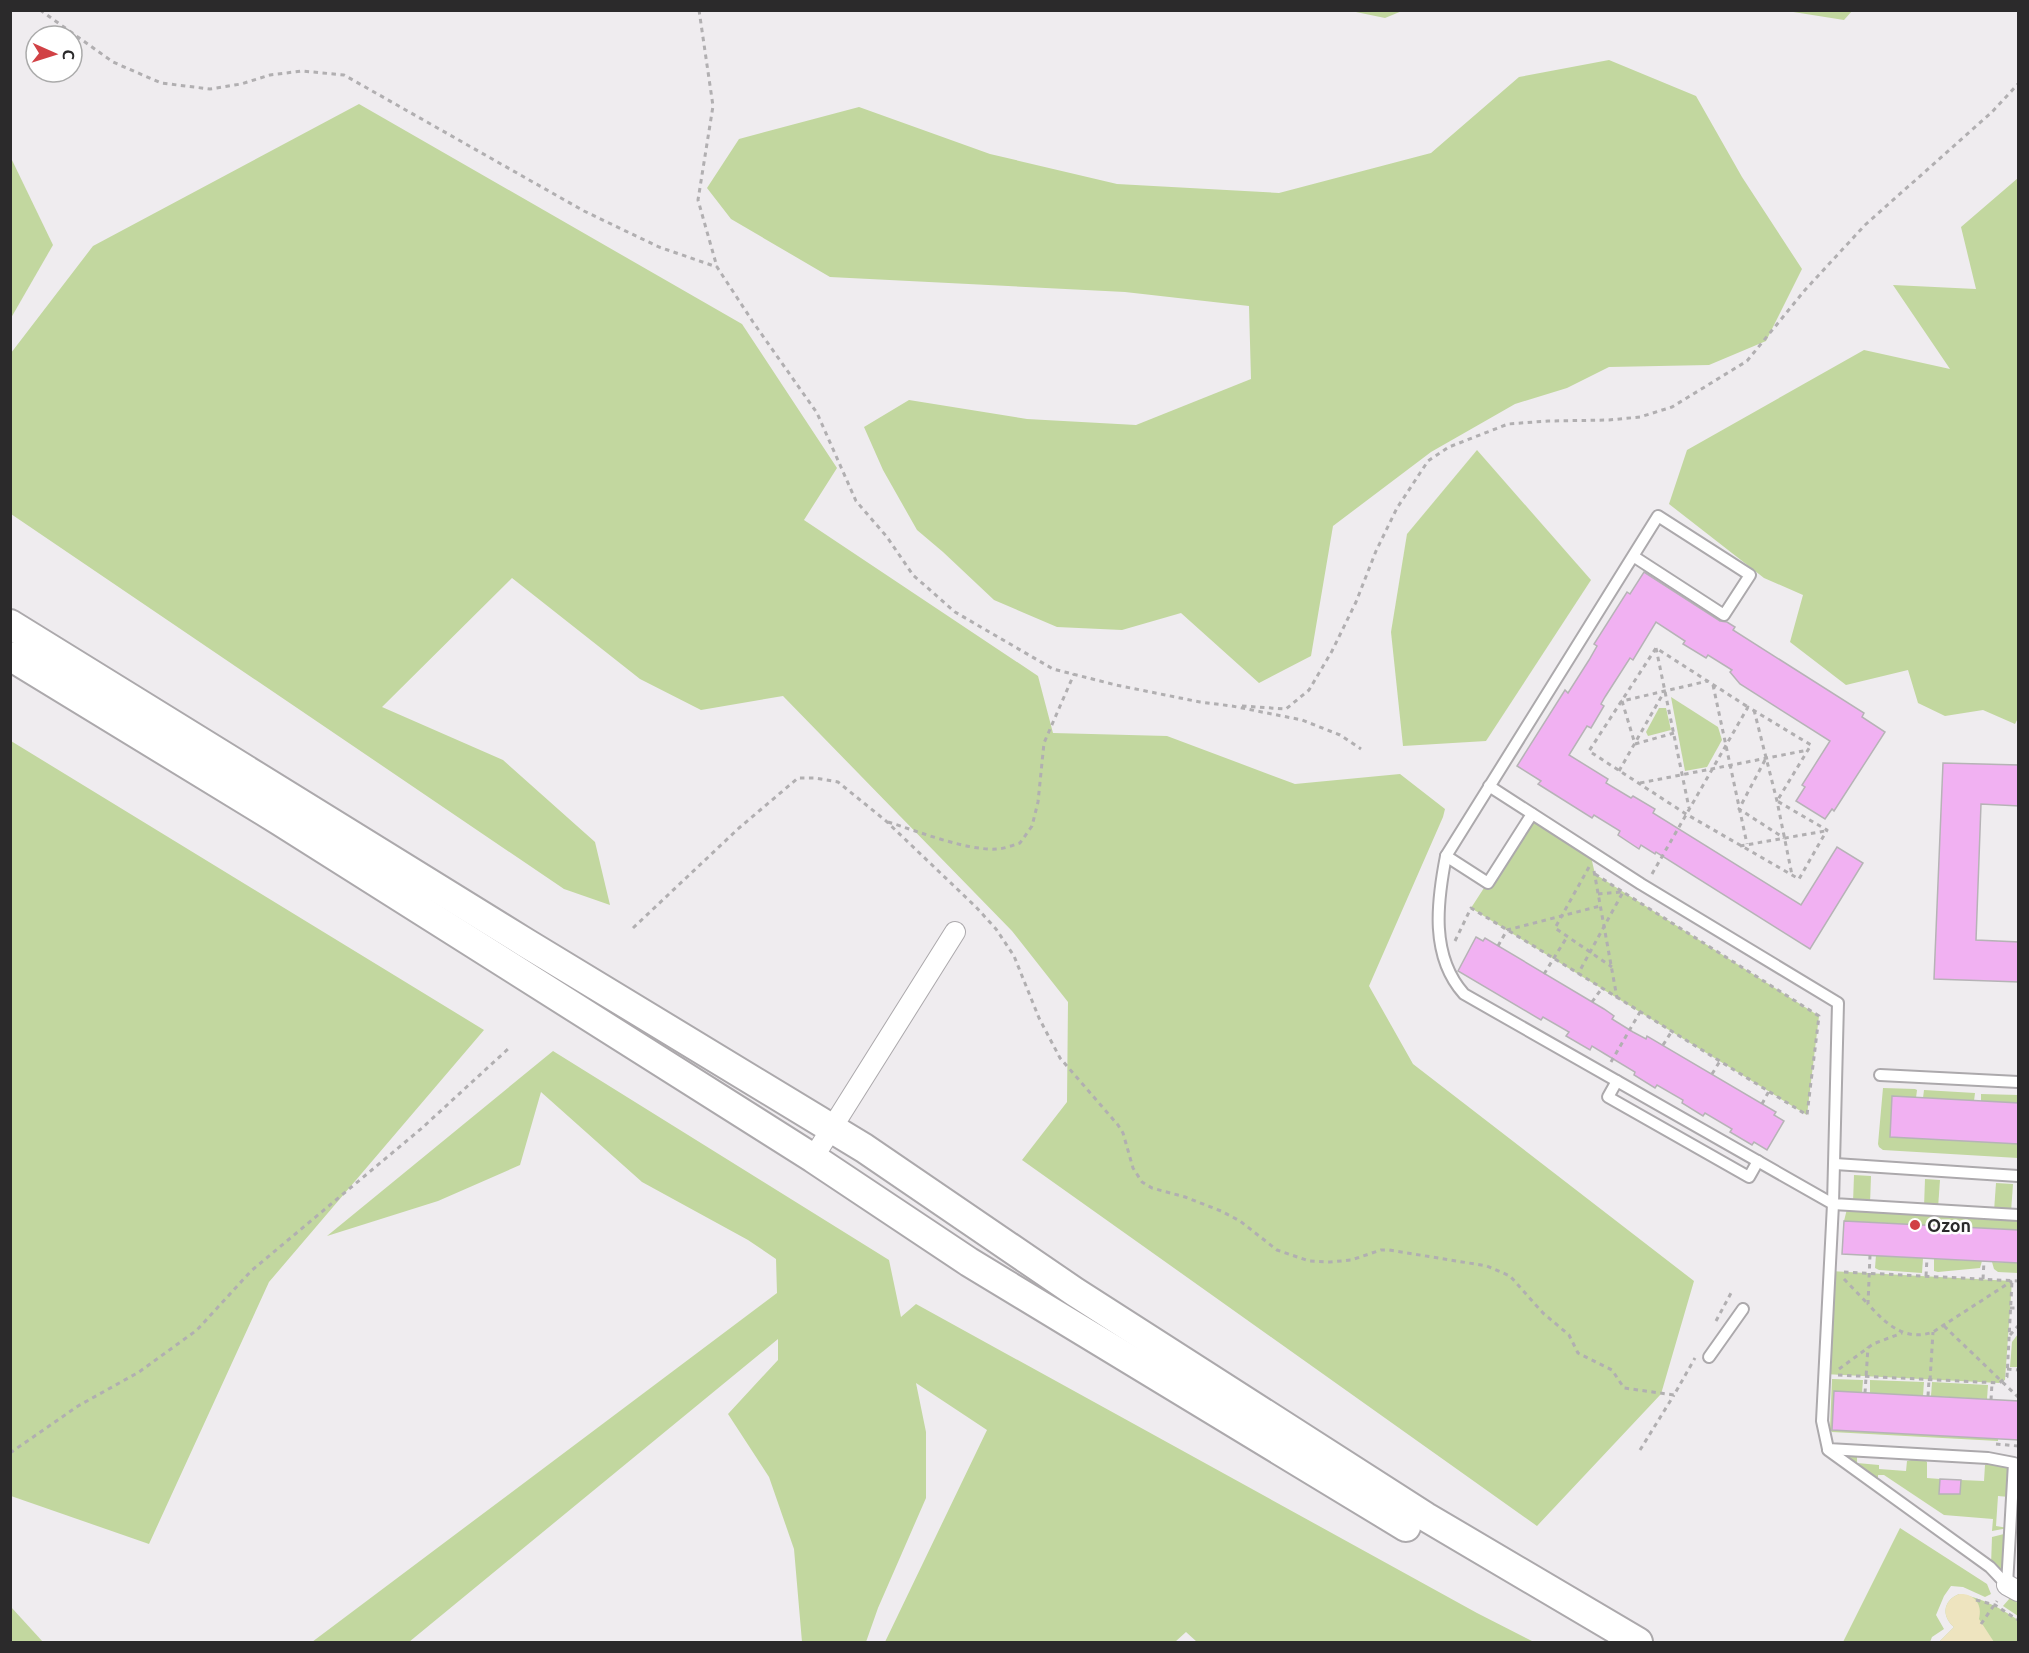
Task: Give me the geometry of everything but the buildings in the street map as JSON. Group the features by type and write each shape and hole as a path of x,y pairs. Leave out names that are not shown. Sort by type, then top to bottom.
{"main road":[{"path":"10,624 526,943 864,1148 1075,1292 1416,1511 1638,1642"},
{"path":"10,656 280,820 813,1158 969,1262 1412,1531 1602,1642"}],"street":[{"path":"813,1158 955,932"}],"lane":[{"path":"1633,556 1724,615 1750,575 1658,516 1489,786 1446,856 1441,882 1438,928 1445,962 1453,982 1464,994 1833,1204 2019,1215"},
{"path":"1489,786 1646,886 1838,1003 1830,1374 1822,1421 1828,1449 1990,1567 2013,1588"},
{"path":"1446,856 1488,883 1532,814"},
{"path":"1880,1075 2019,1082"},
{"path":"1617,1081 1608,1097 1749,1177 1758,1161"},
{"path":"1835,1164 2019,1176"},
{"path":"1709,1357 1743,1309"},
{"path":"1828,1449 1988,1458 2016,1464 2013,1588"}],"path":[{"path":"40,10 113,62 161,83 210,89 241,84 270,75 302,71 344,75 584,211 659,247 717,267"},
{"path":"699,10 713,106 698,200 717,267 817,413 856,501 887,537 913,575 955,612 1053,669 1137,690 1232,706 1286,709 1309,690 1356,603 1376,551 1397,508 1428,461 1449,447 1508,424 1640,417 1672,406 1747,362 1805,290 1865,225 1992,112 2019,84"},
{"path":"1656,648 1811,745 1777,801"},
{"path":"1656,648 1689,809"},
{"path":"1656,648 1589,752 1686,814 1799,879 1827,830"},
{"path":"886,821 934,837 975,847 998,849 1020,843 1032,826 1036,810 1044,743 1074,674"},
{"path":"1622,700 1708,681"},
{"path":"1713,684 1747,844"},
{"path":"1619,771 1665,691"},
{"path":"1622,700 1635,744"},
{"path":"1232,706 1302,720 1340,735 1361,749"},
{"path":"1646,886 1748,706"},
{"path":"1754,710 1777,801 1792,875"},
{"path":"1635,744 1674,733"},
{"path":"1638,784 1808,750"},
{"path":"1740,809 1765,759"},
{"path":"633,928 739,828 798,778 838,782 886,821 996,929 1014,956 1053,1046 1060,1058 1118,1125 1123,1133 1133,1168 1142,1182 1162,1192 1185,1197 1215,1208 1240,1221 1270,1246 1315,1262 1337,1262 1389,1250 1455,1260 1499,1270 1510,1276 1543,1313 1565,1330 1578,1353 1612,1370 1624,1388 1661,1394"},
{"path":"1777,801 1827,830"},
{"path":"1740,809 1784,838"},
{"path":"1740,846 1827,830"},
{"path":"1612,967 1555,928 1592,861 1612,967 1617,998"},
{"path":"1445,962 1471,908 1807,1115 1819,1016 1595,874"},
{"path":"1598,894 1623,892"},
{"path":"1578,974 1623,892"},
{"path":"1498,946 1507,930 1600,906"},
{"path":"1544,974 1568,937"},
{"path":"1592,1002 1602,988"},
{"path":"1604,1073 1640,1012"},
{"path":"1663,1045 1672,1031"},
{"path":"10,1453 78,1406 139,1372 196,1329 251,1271 422,1128 508,1049"},
{"path":"1712,1074 1720,1061"},
{"path":"1762,1104 1769,1091"},
{"path":"1868,1304 1870,1255"},
{"path":"1926,1276 1927,1258"},
{"path":"1983,1279 1984,1261"},
{"path":"2012,1281 1944,1326 1933,1332 1915,1336 1894,1329 1836,1271 2019,1281"},
{"path":"1830,1374 2003,1382 2007,1377 2012,1281"},
{"path":"2010,1308 2019,1308"},
{"path":"1944,1326 2019,1397"},
{"path":"2009,1336 2019,1326"},
{"path":"1928,1396 1933,1332"},
{"path":"1830,1374 1868,1347 1887,1337 1902,1333"},
{"path":"1865,1393 1868,1347"},
{"path":"2007,1369 2019,1370"},
{"path":"1991,1400 1992,1383"},
{"path":"1640,1450 1674,1395"},
{"path":"1988,1443 2019,1446"},
{"path":"1976,1600 1995,1605 2019,1620"},
{"path":"1981,1624 1995,1605"}],"green space":[{"path":"1402,10 1385,18 1351,11"},
{"path":"1852,10 1844,20 1787,11"},
{"path":"1609,60 1696,96 1742,177 1802,269 1766,341 1709,365 1609,367 1567,388 1515,404 1431,452 1333,526 1311,656 1259,683 1181,613 1122,630 1057,627 994,600 917,530 883,470 864,427 909,400 1027,419 1136,425 1251,379 1249,306 1125,292 830,277 731,219 707,188 739,139 859,107 990,154 1117,184 1279,193 1431,153 1519,77"},
{"path":"359,104 742,324 837,468 804,520 1038,676 1053,733 1167,736 1295,784 1400,774 1445,809 1369,986 1413,1064 1694,1281 1661,1394 1537,1526 1022,1160 1067,1102 1068,1002 1012,931 783,696 701,710 640,679 512,578 382,707 503,760 595,842 610,905 564,889 11,514 11,353 93,246"},
{"path":"10,158 53,245 11,318"},
{"path":"2018,178 2018,718 2015,724 1983,710 1945,716 1918,703 1908,670 1846,685 1790,642 1803,595 1764,578 1669,504 1687,450 1864,350 1950,369 1893,285 1976,289 1961,227"},
{"path":"1477,450 1591,580 1486,741 1403,746 1391,632 1407,534"},
{"path":"1671,697 1718,727 1722,740 1707,767 1685,771"},
{"path":"1659,708 1666,708 1671,730 1648,736 1646,732"},
{"path":"11,741 484,1030 269,1282 149,1544 11,1496"},
{"path":"1532,814 1595,854 1592,861 1595,874 1819,1016 1807,1115 1471,908"},
{"path":"553,1051 889,1260 901,1317 916,1304 1477,1613 1534,1642 1197,1642 1186,1632 1175,1642 885,1642 987,1430 916,1383 926,1432 926,1498 878,1608 866,1642 802,1642 794,1549 769,1477 728,1414 778,1360 778,1339 409,1642 312,1642 777,1293 776,1259 748,1240 642,1182 541,1092 520,1165 438,1201 327,1236"},
{"path":"1883,1088 1917,1090 1916,1098 2018,1144 2018,1158 1883,1150 1878,1144"},
{"path":"1924,1090 1975,1093 1974,1101 1923,1098"},
{"path":"1981,1094 2018,1095 2018,1103 1981,1101"},
{"path":"1854,1175 1871,1176 1870,1204 1853,1203"},
{"path":"1925,1179 1940,1180 1938,1208 1924,1207"},
{"path":"1996,1183 2013,1184 2011,1212 1994,1211"},
{"path":"1847,1209 2018,1219 2018,1230 1844,1221"},
{"path":"1876,1255 1923,1258 1922,1273 1879,1270 1875,1268"},
{"path":"1934,1259 1982,1261 1980,1268 1938,1272 1934,1271"},
{"path":"1992,1262 2018,1263 2018,1273 1998,1272 1994,1269"},
{"path":"1830,1271 2012,1281 2005,1380 1999,1383 1824,1374"},
{"path":"2018,1334 2018,1367 2010,1367 2012,1342"},
{"path":"1832,1379 1863,1380 1862,1393 1834,1392 1832,1430 1998,1439 1998,1441 1832,1432 1830,1430"},
{"path":"1870,1380 1924,1382 1923,1396 1870,1393"},
{"path":"1932,1382 1988,1385 1987,1399 1931,1396"},
{"path":"1841,1454 1857,1454 1857,1463 1879,1465 1879,1469 1906,1471 1907,1461 1923,1459 1927,1462 1927,1478 1940,1479 1939,1494 1960,1494 1961,1480 1984,1481 1985,1465 1998,1464 2007,1467 2010,1469 2009,1497 1998,1496 1996,1526 2008,1528 1992,1531 1993,1519 1944,1515 1884,1475 1878,1475 1878,1478"},
{"path":"1900,1528 1987,1584 1991,1594 1985,1597 1963,1587 1951,1586 1936,1615 1944,1629 1932,1637 1930,1642 1843,1642"},
{"path":"2008,1533 2004,1570 1991,1565 1992,1537"},
{"path":"1959,1594 1990,1604 2018,1620 2018,1642 1939,1642 1954,1627 1947,1619 1946,1609 1949,1601"},
{"path":"2010,1598 2018,1603 2018,1616 2003,1606"},
{"path":"11,1607 43,1642 11,1642"}],"sand":[{"path":"1959,1594 1969,1595 1976,1600 1980,1609 1979,1619 1994,1642 1939,1642 1954,1627 1947,1619 1946,1609 1949,1601"}],"place":[{"name":"Ozon","path":"1915,1225"}]}
